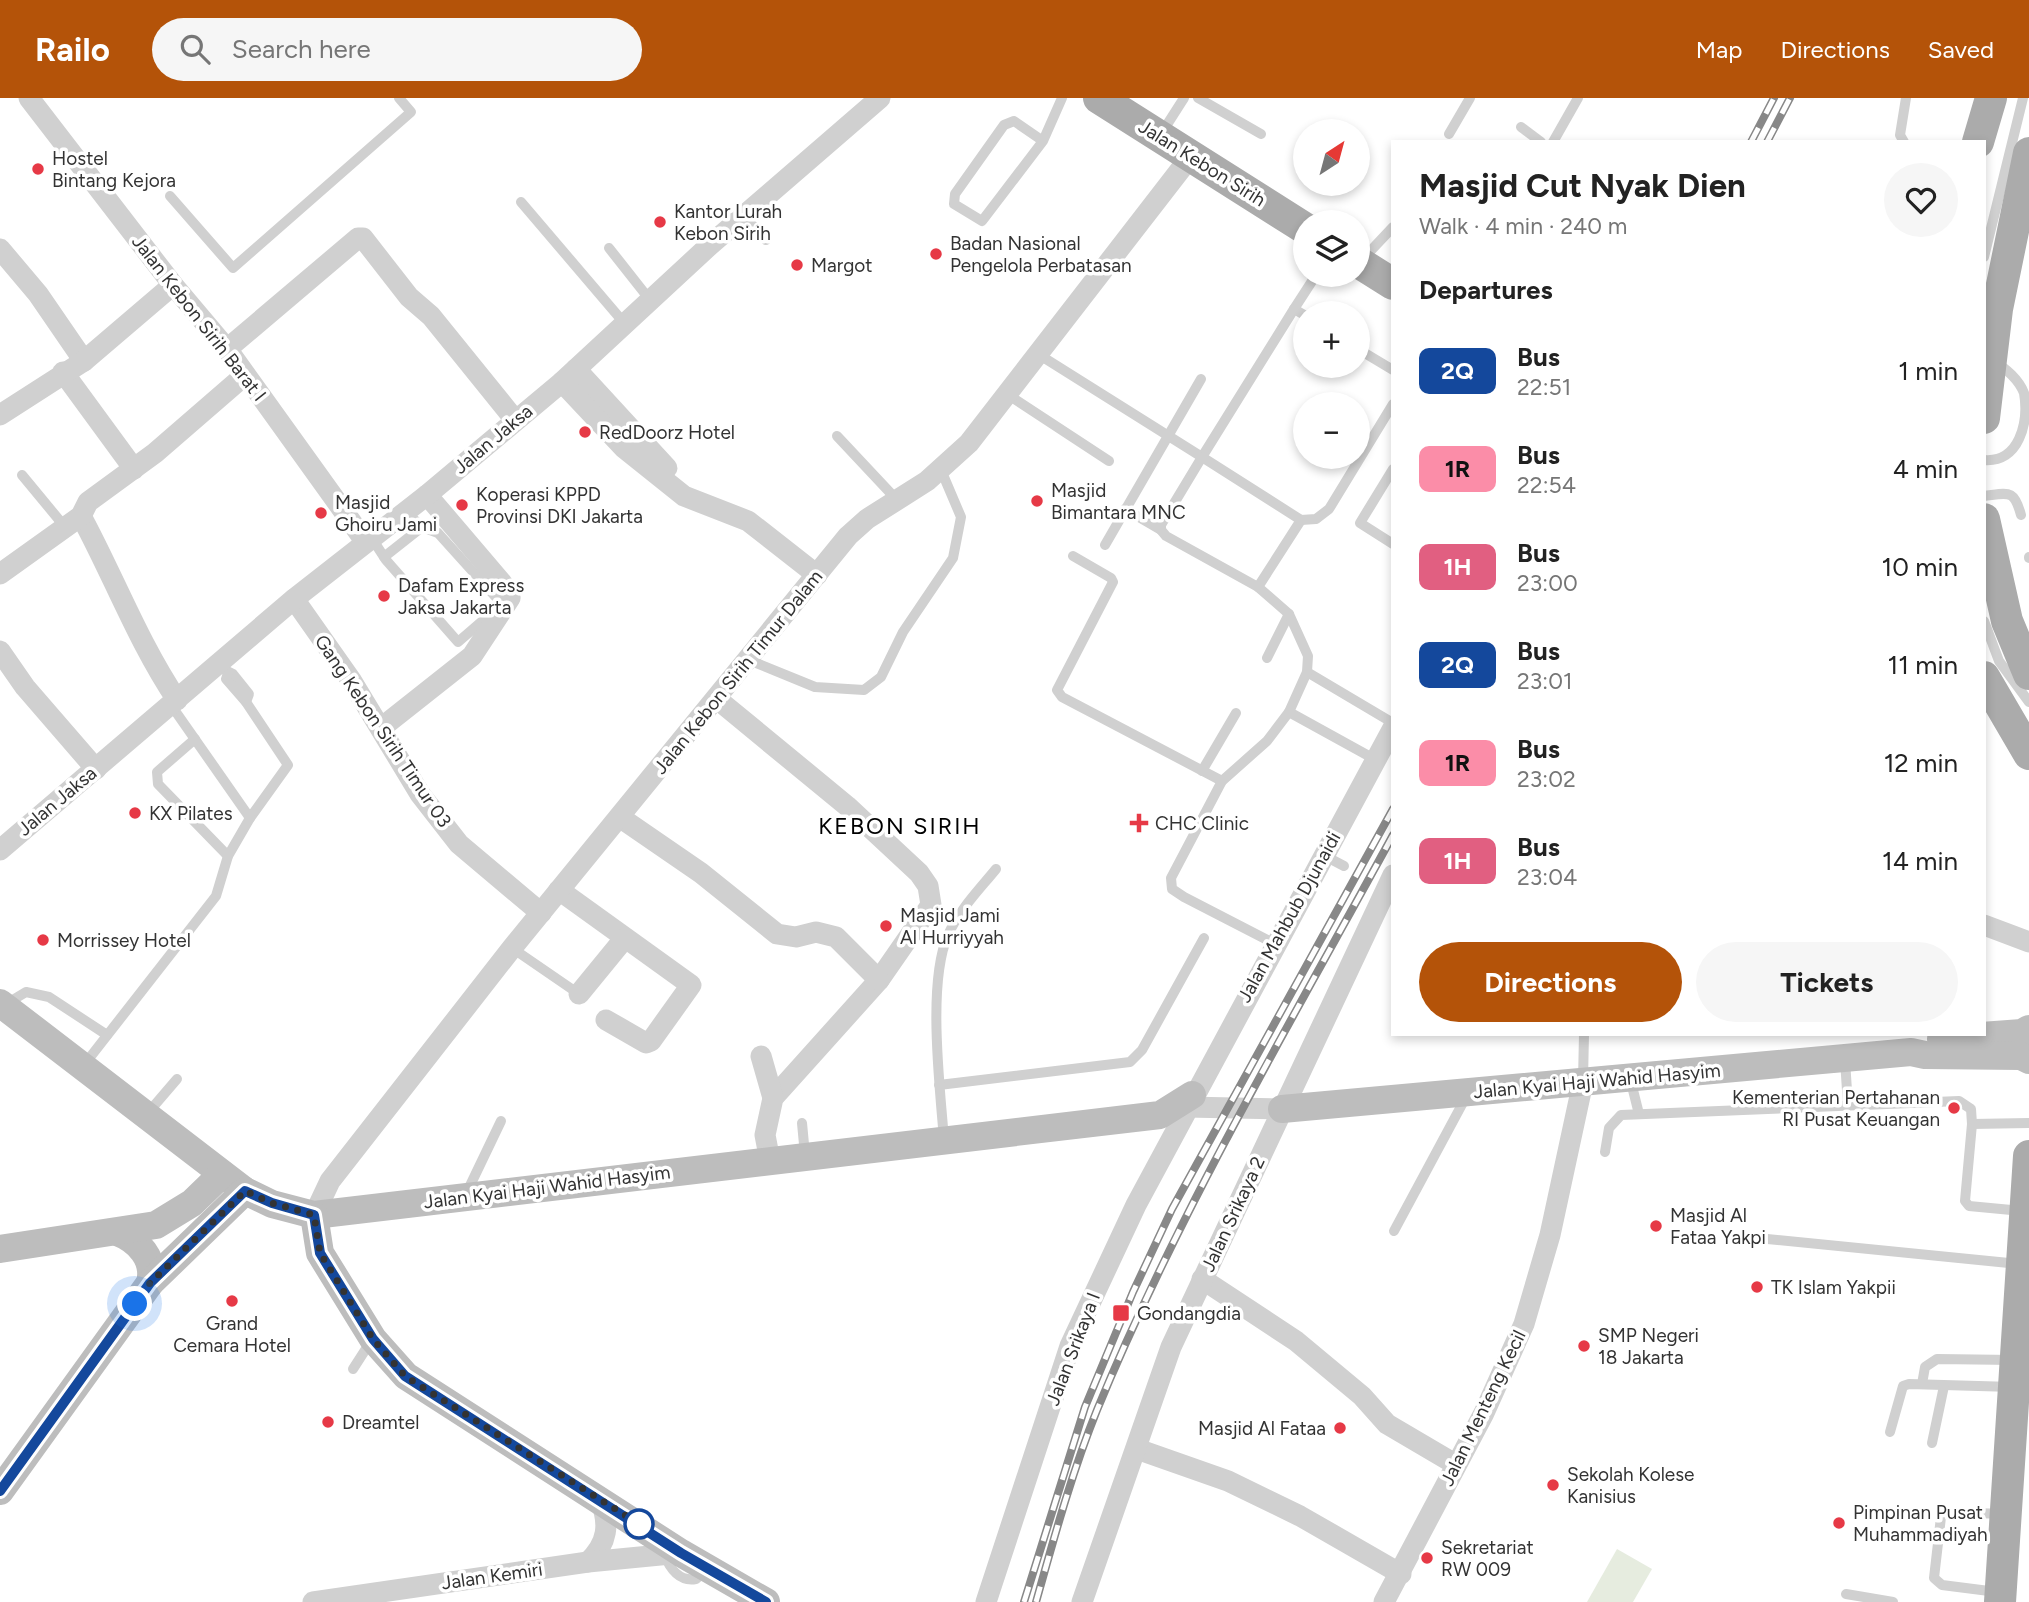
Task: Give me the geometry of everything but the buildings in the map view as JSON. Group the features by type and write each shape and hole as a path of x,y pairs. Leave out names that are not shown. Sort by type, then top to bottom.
{"main road":[{"name":"Jalan Kebon Sirih","path":"1099,98 1293,221"},
{"path":"1979,140 1991,98"},
{"path":"1986,401 2006,250 2029,153"},
{"path":"1370,269 1391,283"},
{"path":"1986,530 1996,584 1992,619 2029,683"},
{"path":"1989,665 2029,683"},
{"path":"1989,665 2029,754"},
{"path":"2000,1597 2029,1156"}],"street":[{"name":"Jalan Kebon Sirih Barat I","path":"29,98 173,285 228,348 245,375 368,539"},
{"name":"Jalan Jaksa","path":"0,850 174,703 224,668 294,599 427,495 569,375 744,216 880,98"},
{"name":"Jalan Kebon Sirih Timur Dalam","path":"314,1215 330,1181 512,948 621,818 848,536 867,519 941,470 969,443 1191,156"},
{"path":"228,348 358,238 363,238 409,297 431,316 515,420"},
{"path":"0,249 38,294 84,361"},
{"path":"0,415 63,372 84,361 173,285"},
{"path":"63,372 134,469"},
{"path":"0,574 73,522 88,502 134,469 245,375"},
{"path":"569,375 667,468"},
{"path":"569,375 624,447 684,496 748,521 817,575"},
{"path":"381,728 472,656 510,597 502,583 427,495"},
{"path":"73,522 125,601 152,663 174,703"},
{"name":"Gang Kebon Sirih Timur 03","path":"294,599 351,680 420,794 459,844 541,913"},
{"path":"0,651 25,687 96,769"},
{"path":"718,699 847,806 919,873 928,886 931,905 878,980 773,1098"},
{"name":"Jalan Mahbub Djunaidi","path":"1178,1113 1275,944 1391,732"},
{"path":"621,818 701,873 776,934 796,937 816,932 836,937 878,980"},
{"name":"Jalan Srikaya 2","path":"1082,1602 1171,1347 1391,879"},
{"path":"559,890 691,985 651,1041 646,1043 606,1020"},
{"path":"1986,926 2029,942"},
{"path":"579,994 624,939"},
{"name":"Jalan Kyai Haji Wahid Hasyim","path":"2,1004 245,1191 272,1203 314,1215 1178,1113"},
{"name":"Jalan Kyai Haji Wahid Hasyim","path":"1986,1036 2022,1033 2029,1029"},
{"name":"Jalan Kyai Haji Wahid Hasyim","path":"1912,1052 1926,1040 1981,1036"},
{"name":"Jalan Kyai Haji Wahid Hasyim","path":"1282,1109 1912,1052 1924,1055 2021,1056 2029,1060"},
{"path":"761,1056 773,1098 765,1135 771,1161"},
{"name":"Jalan Menteng Kecil","path":"1384,1602 1484,1413 1524,1324 1550,1235 1583,1082"},
{"path":"1178,1113 1282,1109"},
{"name":"Jalan Srikaya I","path":"986,1602 1070,1346 1178,1113"},
{"path":"0,1249 156,1225 179,1213 222,1174"},
{"path":"0,1491 150,1283 245,1191"},
{"path":"314,1215 320,1253 373,1339 405,1376 600,1499 673,1554 708,1568 766,1602"},
{"path":"117,1232 136,1241 145,1254 151,1266 150,1283"},
{"path":"1202,1279 1296,1341 1362,1396 1387,1424 1455,1464"},
{"path":"1137,1449 1228,1481 1311,1522 1401,1574"},
{"path":"588,1562 599,1552 609,1520 600,1499"},
{"name":"Jalan Kemiri","path":"313,1602 588,1562 673,1554"}],"lane":[{"path":"170,196 233,268 411,112 399,98"},
{"path":"1043,141 1014,121 1004,125 955,194 954,204 982,221 1043,141 1062,98"},
{"path":"1160,137 1184,98"},
{"path":"1198,98 1261,134"},
{"path":"1449,134 1471,98"},
{"path":"1554,140 1578,98"},
{"path":"1903,140 1900,135 1906,98"},
{"path":"2006,250 2023,98"},
{"path":"1521,127 1538,140"},
{"path":"521,202 625,324"},
{"path":"744,216 766,240"},
{"path":"1370,251 1391,229"},
{"path":"609,247 650,300"},
{"path":"1161,530 1202,457 1293,311"},
{"path":"1038,354 1301,520 1316,519 1329,509 1391,407"},
{"path":"1370,356 1391,369"},
{"path":"1986,460 1995,461 2009,456 2020,444 2026,407 2024,391 2005,368 1991,360"},
{"path":"1105,545 1201,379"},
{"path":"1007,394 1109,461"},
{"path":"837,436 897,500"},
{"path":"749,660 815,687 864,690 881,677 903,632 953,558 961,517 941,470"},
{"path":"1391,472 1360,523 1391,543"},
{"path":"22,475 73,522"},
{"path":"1986,496 2012,495 2017,498 2021,515"},
{"path":"1125,509 1258,587 1289,614 1304,643 1307,671 1289,712 1268,741 1222,781 1171,878 1172,888 1275,944"},
{"path":"368,539 458,642 502,604 438,533 422,527 405,511"},
{"path":"1258,587 1301,520"},
{"path":"384,557 422,527"},
{"path":"1073,556 1111,578 1113,582 1058,690 1062,697 1222,781"},
{"path":"1267,658 1289,614"},
{"path":"1989,665 1992,619"},
{"path":"82,1067 216,896 228,856 250,818 288,765 246,702 249,694 233,674 224,668"},
{"path":"1307,671 1391,722"},
{"path":"174,703 195,740 250,818"},
{"path":"1289,712 1376,760"},
{"path":"1202,771 1236,713"},
{"path":"195,740 157,772 158,784 228,856"},
{"path":"1323,855 1344,866"},
{"path":"944,1140 939,1085 938,974 947,936 961,911 996,869"},
{"path":"939,1085 1130,1062 1142,1050 1204,938"},
{"path":"512,948 579,994"},
{"path":"2,1004 26,992 48,997 107,1035"},
{"path":"1583,1082 1584,1036"},
{"path":"1844,1058 1848,1105"},
{"path":"1630,1078 1639,1114"},
{"path":"145,1116 177,1079"},
{"path":"1394,1231 1458,1108 1470,1092"},
{"path":"1605,1152 1612,1122 1621,1115 1959,1101 1971,1109 1972,1124 1965,1201 1969,1206 2025,1211"},
{"path":"464,1197 501,1121"},
{"path":"802,1123 806,1157"},
{"path":"1972,1124 2029,1123"},
{"path":"1757,1238 2021,1264"},
{"path":"353,1368 373,1339"},
{"path":"1922,1384 1925,1367 1937,1359 2015,1374"},
{"path":"1890,1432 1896,1402 1903,1386 1944,1386 2015,1374"},
{"path":"1932,1443 1944,1386"},
{"path":"2000,1597 1942,1585 1934,1578 1941,1517 1944,1512 2007,1514"},
{"path":"1846,1594 1894,1602"}],"shaded area":[{"path":"1617,1549 1652,1569 1633,1602 1587,1602"}],"railway":[{"path":"1752,140 1774,98"},
{"path":"1768,140 1790,98"},
{"path":"1024,1602 1085,1407 1133,1292 1172,1209 1391,813"},
{"path":"1036,1602 1079,1457 1129,1336 1237,1119 1391,839"}],"bus line":[{"name":"2Q","path":"0,1491 150,1283 245,1191 272,1203 314,1215 320,1253 373,1339 405,1376 681,1553 766,1602"}],"place":[{"name":"Hostel Bintang Kejora","path":"38,169"},
{"name":"Kantor Lurah Kebon Sirih","path":"660,222"},
{"name":"Badan Nasional Pengelola Perbatasan","path":"936,254"},
{"name":"Margot","path":"797,265"},
{"name":"RedDoorz Hotel","path":"585,432"},
{"name":"Masjid Bimantara MNC","path":"1037,501"},
{"name":"Koperasi KPPD Provinsi DKI Jakarta","path":"462,505"},
{"name":"Masjid Ghoiru Jami","path":"321,513"},
{"name":"Dafam Express Jaksa Jakarta","path":"384,596"},
{"name":"KX Pilates","path":"135,813"},
{"name":"CHC Clinic","path":"1139,823"},
{"name":"Masjid Jami Al Hurriyyah","path":"886,926"},
{"name":"Morrissey Hotel","path":"43,940"},
{"name":"Kementerian Pertahanan RI Pusat Keuangan","path":"1954,1108"},
{"name":"Masjid Al Fataa Yakpi","path":"1656,1226"},
{"name":"TK Islam Yakpii","path":"1757,1287"},
{"name":"Grand Cemara Hotel","path":"232,1301"},
{"name":"Gondangdia","path":"1121,1313"},
{"name":"SMP Negeri 18 Jakarta","path":"1584,1346"},
{"name":"Dreamtel","path":"328,1422"},
{"name":"Masjid Al Fataa","path":"1340,1428"},
{"name":"Sekolah Kolese Kanisius","path":"1553,1485"},
{"name":"Pimpinan Pusat Muhammadiyah","path":"1839,1523"},
{"name":"Sekretariat RW 009","path":"1427,1558"}],"district":[{"name":"KEBON SIRIH","path":"900,826"}],"route":[{"path":"135,1304 150,1283 245,1191 272,1203 314,1215 320,1253 373,1339 405,1376 639,1524"}]}
